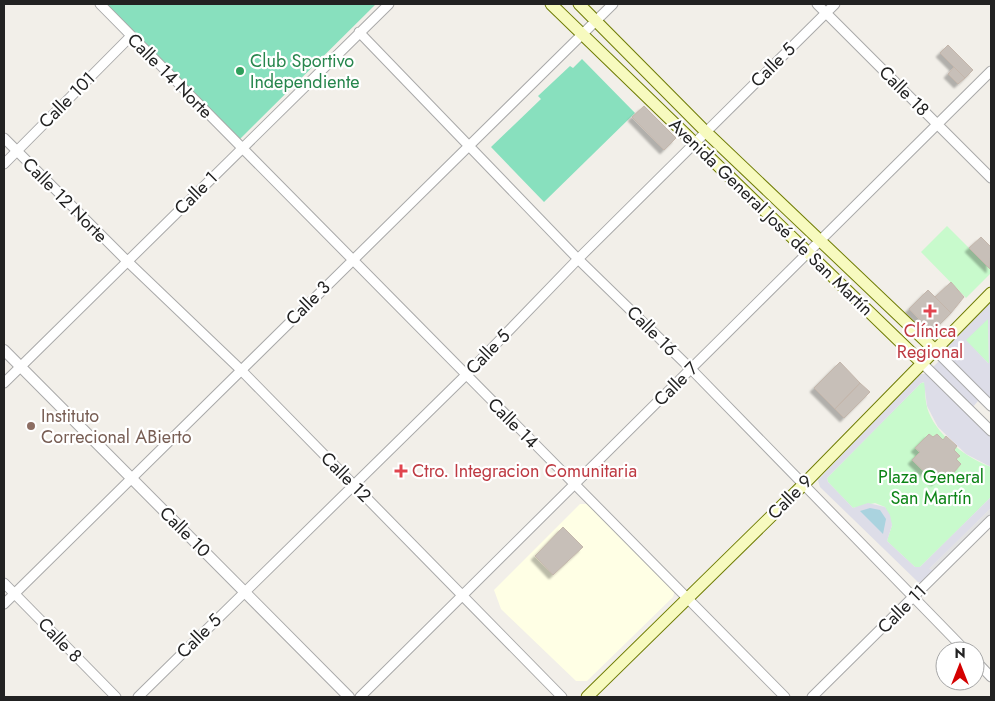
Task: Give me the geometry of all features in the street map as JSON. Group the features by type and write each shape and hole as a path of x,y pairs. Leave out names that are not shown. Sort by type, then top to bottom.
{"main road":[{"name":"Avenida General José de San Martín","path":"551,4 922,363"},
{"name":"Avenida General José de San Martín","path":"579,4 706,132 935,350"},
{"name":"Calle 9","path":"586,697 802,486 991,293"}],"street":[{"name":"Calle 14 Norte","path":"100,4 241,148"},
{"name":"Calle 1","path":"4,383 389,4"},
{"name":"Calle 3","path":"4,604 613,4"},
{"name":"Calle 18","path":"817,4 991,178"},
{"name":"Calle 5","path":"138,697 466,375 578,259 835,4"},
{"name":"Calle 16","path":"359,32 578,259 691,369 802,486 956,641"},
{"name":"Calle 101","path":"4,164 131,36"},
{"name":"Calle 7","path":"360,697 991,71"},
{"name":"Calle 12 Norte","path":"4,138 127,261"},
{"name":"Calle 14","path":"241,148 785,697"},
{"name":"Calle 12","path":"127,261 241,370 562,697"},
{"name":"Calle 10","path":"4,350 349,697"},
{"name":"Avenida General José de San Martín","path":"935,350 991,406"},
{"name":"Avenida General José de San Martín","path":"922,363 991,431"},
{"name":"Calle 11","path":"812,697 991,520"},
{"name":"Calle 8","path":"4,583 116,697"}],"shaded area":[{"path":"991,302 991,413 978,401 972,408 989,423 991,421 991,467 966,454 938,427 927,406 924,382 827,478 828,482 853,508 868,503 885,507 890,515 892,525 887,541 915,567 920,567 991,497 991,508 929,569 936,570 922,582 918,582 820,487 818,480 919,374 926,374 947,353 946,345","holes":["988,319 989,363 966,340"]},
{"path":"580,504 588,504 675,590 673,597 587,681 576,681 501,609 494,590"},
{"path":"991,508 991,515 936,570 929,569"}],"green space":[{"name":"Club Sportivo Independiente","path":"105,4 376,4 240,139"},
{"path":"582,59 635,113 544,202 491,147 541,99 538,96 570,66 573,68"},
{"path":"947,226 991,270 991,273 966,298 921,252"},
{"path":"988,318 989,364 965,340"},
{"name":"Plaza General San Martín","path":"925,382 929,413 940,430 947,439 964,453 991,467 991,497 920,567 915,567 887,541 892,525 885,507 875,503 853,508 828,482 827,478 921,383"}],"water":[{"path":"870,508 880,510 886,519 883,534 860,511"}],"building":[{"path":"948,45 973,70 965,78 940,53"},
{"path":"954,67 965,78 958,84 948,74"},
{"path":"644,106 676,138 664,150 632,117"},
{"path":"981,237 991,247 990,269 969,248"},
{"path":"951,282 964,297 951,313 935,297"},
{"name":"Clínica Regional","path":"928,290 951,313 935,329 929,328 909,309"},
{"path":"840,362 860,383 835,409 814,388"},
{"path":"860,383 870,392 844,418 835,409"},
{"path":"929,434 933,437 937,434 943,440 946,436 957,446 954,450 960,456 956,459 961,464 948,479 942,474 935,482 912,460 920,452 915,448"},
{"path":"563,527 583,547 553,575 535,556"}],"place":[{"name":"Club Sportivo Independiente","path":"240,71"},
{"name":"Clínica Regional","path":"930,311"},
{"name":"Instituto Correcional ABierto","path":"31,426"},
{"name":"Ctro. Integracion Comunitaria","path":"401,471"}]}
